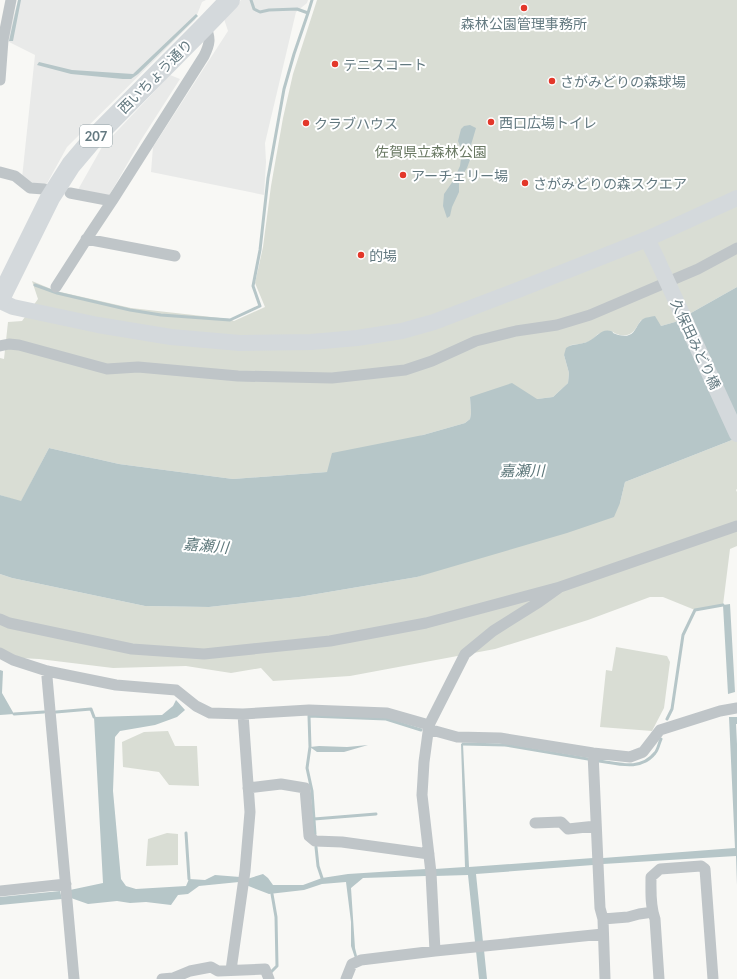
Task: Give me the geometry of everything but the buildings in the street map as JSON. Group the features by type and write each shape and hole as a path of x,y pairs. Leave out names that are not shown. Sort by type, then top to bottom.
{"highway":[{"name":"西いちょう通り","path":"0,300 50,198 71,165 92,139 230,0"}],"street":[{"path":"0,80 3,40 11,0"},
{"path":"56,287 204,56 210,40 209,33 205,26"},
{"path":"0,172 15,176 30,188 44,189"},
{"path":"70,193 112,201"},
{"path":"0,300 13,307 98,325 171,337 240,343 311,342 357,338 402,331 434,322 647,239 737,198"},
{"path":"86,239 175,256"},
{"name":"久保田みどり橋","path":"647,239 737,434"},
{"path":"0,346 9,344 19,345 107,369 138,367 238,376 332,378 405,370 432,362 476,341 516,331 557,325 590,315 698,269 737,248"},
{"path":"0,619 9,623 132,649 204,654 330,641 426,623 560,587 737,526"},
{"path":"435,951 431,873 422,795 424,762 429,727 464,654 493,631 560,587"},
{"path":"0,653 14,660 47,671 116,685 176,690 196,706 210,713 242,714 309,710 387,713 457,737 500,738 593,753 630,757 643,752 660,730 720,711 737,708"},
{"path":"47,671 74,979"},
{"path":"231,970 245,871 250,812 242,714"},
{"path":"593,753 600,908 602,919 605,979"},
{"path":"248,788 281,784 305,788 309,836 315,841 342,842 429,854"},
{"path":"535,823 561,822 568,829 596,826"},
{"path":"659,979 651,877 660,869 701,866 706,869 713,979"},
{"path":"0,891 66,884"},
{"path":"602,919 628,917 653,912"},
{"path":"346,979 352,964 361,960 603,934"},
{"path":"169,979 211,967 218,971 266,969 269,979"}],"shaded area":[{"path":"18,0 206,0 202,2 195,20 67,147 45,187 34,186 22,178 35,55 7,41"},
{"path":"241,0 308,0 307,3 296,12 265,143 266,162 264,195 151,172 153,147 228,31 224,19"},
{"path":"170,75 180,79 141,140 106,201 75,195 102,147"}],"green space":[{"name":"佐賀県立森林公園","path":"317,0 737,0 737,287 675,322 661,326 641,320 631,334 620,335 611,331 598,334 591,341 571,345 564,355 569,373 568,383 553,397 537,399 470,397 470,419 465,423 423,435 327,472 233,479 119,464 49,448 21,502 0,495 0,358 4,359 8,322 22,321 38,299 32,281 56,291 131,308 229,319 234,321 265,307 255,283 263,247 271,186 283,118 293,74"},
{"path":"737,438 737,546 730,549 723,605 695,610 663,597 650,597 588,620 495,649 350,676 273,681 261,668 231,673 186,666 113,668 39,659 0,657 0,574 12,578 145,606 209,607 299,597 417,577 620,503 625,482"},
{"path":"616,647 667,656 670,662 664,708 652,731 600,727 606,670 612,671"},
{"path":"168,731 175,746 197,746 199,786 169,785 159,772 123,767 122,742 144,732"},
{"path":"167,833 178,834 178,865 146,866 148,839"}],"water":[{"path":"18,0 21,0 13,41 9,41"},
{"path":"196,14 198,16 131,79 71,74 37,65 39,62 72,70 133,74"},
{"path":"470,125 476,128 471,145 471,157 467,168 459,180 459,192 452,207 450,216 447,218 443,206 444,194 453,181 460,166 462,151 458,141 461,129 464,126"},
{"name":"嘉瀬川","path":"737,287 737,438 625,482 620,503 614,517 567,533 417,577 299,597 209,607 145,606 12,578 0,574 0,495 21,501 49,448 119,464 233,479 327,472 332,453 423,435 465,423 470,419 470,397 512,383 537,399 553,397 568,383 569,373 564,355 566,348 592,340 607,330 621,336 629,335 644,318 647,317 655,316 661,326 675,322"},
{"path":"730,604 735,692 728,694 723,605"},
{"path":"0,670 3,671 2,693 14,714 0,715"},
{"path":"176,700 185,710 177,717 155,725 120,731 115,737 113,791 121,879 126,886 136,889 186,886 189,879 205,880 215,875 240,877 239,882 199,886 188,894 178,895 171,905 117,901 88,904 71,898 70,890 103,883 94,717 162,715 173,706"},
{"path":"729,717 737,717 737,885 736,856 603,864 603,858 735,848"},
{"path":"461,744 463,744 469,867 593,858 593,865 476,874 483,942 475,942 468,875 435,876 435,869 465,867"},
{"path":"368,745 344,752 317,752 310,747 347,747"},
{"path":"426,869 426,876 363,878 351,888 355,948 357,956 355,958 351,946 351,922 346,882 322,884 304,890 269,894 246,885 247,879 263,874 273,885 303,885 322,878 348,874"},
{"path":"60,891 62,899 0,905 0,897"},
{"path":"484,950 487,979 479,979 476,951"}],"waterway":[{"path":"251,0 254,9 260,12 269,10 297,9 308,13"},
{"path":"35,285 57,293 130,310 161,315 230,320 260,306 253,286 260,250 268,178 284,89 312,0"},
{"path":"667,719 672,709 683,635 695,610 723,605"},
{"path":"56,712 91,709 94,717"},
{"path":"14,714 44,712"},
{"path":"315,834 312,791 307,768 310,747 309,716 386,719 421,730"},
{"path":"599,761 622,765 643,762 649,759 656,752 661,739"},
{"path":"463,744 505,745 588,759"},
{"path":"314,819 376,814"},
{"path":"186,833 189,879"},
{"path":"316,847 318,866 322,878"},
{"path":"270,973 277,966 276,917 272,894"}],"place":[{"name":"森林公園管理事務所","path":"524,8"},
{"name":"テニスコート","path":"335,64"},
{"name":"さがみどりの森球場","path":"552,81"},
{"name":"西口広場トイレ","path":"491,122"},
{"name":"クラブハウス","path":"306,123"},
{"name":"アーチェリー場","path":"403,175"},
{"name":"さがみどりの森スクエア","path":"525,183"},
{"name":"的場","path":"361,255"}]}
